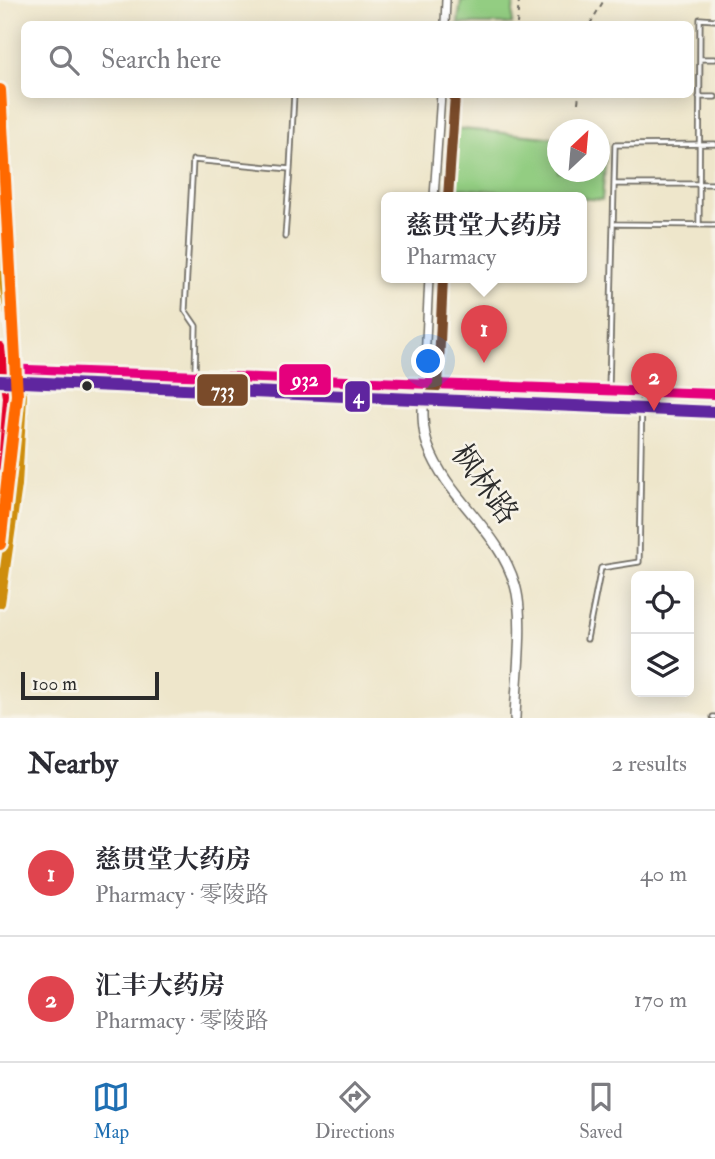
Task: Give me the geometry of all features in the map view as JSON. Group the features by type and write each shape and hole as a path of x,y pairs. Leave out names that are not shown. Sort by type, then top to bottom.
{"street":[{"path":"445,21 446,0"},
{"path":"434,192 441,98"},
{"path":"0,258 22,396 18,472 0,603"},
{"name":"枫林路","path":"429,283 423,413 428,445 442,474 500,546 516,587 515,718"},
{"path":"0,369 715,394"}],"lane":[{"path":"699,225 701,19 715,20"},
{"path":"700,59 715,59"},
{"path":"699,97 715,97"},
{"path":"285,237 294,98"},
{"path":"609,391 616,224 615,145 715,144"},
{"path":"195,377 196,326 185,310 193,160 290,169"},
{"path":"615,184 715,184"},
{"path":"616,224 715,225"},
{"path":"587,639 601,568 639,562 642,392"}],"path":[{"path":"517,21 519,0"},
{"path":"592,21 604,0"},
{"path":"578,103 579,98"}],"green space":[{"path":"461,0 514,0 512,21 458,21"},
{"path":"451,128 547,137 547,182 604,182 602,200 587,199 587,192 506,192 446,187"}],"transit line":[{"path":"0,90 17,395 0,544"},
{"name":"733","path":"448,192 455,98"},
{"path":"0,258 22,396 17,485 0,603"},
{"name":"733","path":"0,383 428,397 438,385 443,283"},
{"path":"0,347 8,397 0,505"},
{"name":"932","path":"0,369 715,394"},
{"name":"4","path":"0,381 715,412"}],"place":[{"name":"慈贯堂大药房","path":"484,363"},
{"name":"汇丰大药房","path":"654,411"}]}
